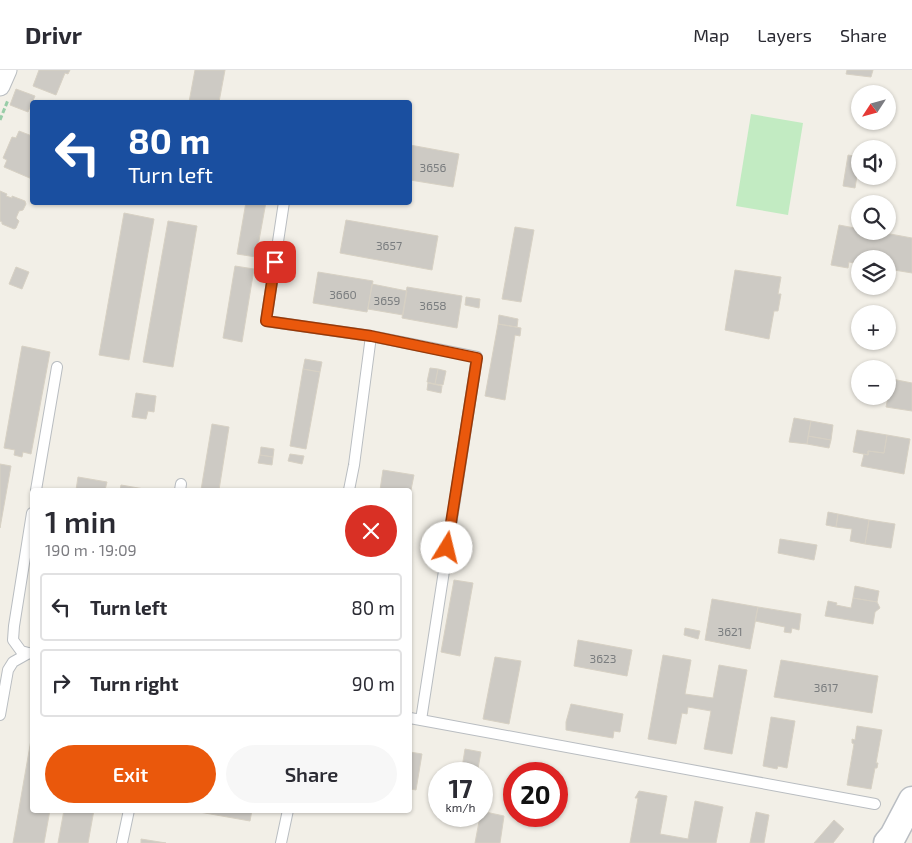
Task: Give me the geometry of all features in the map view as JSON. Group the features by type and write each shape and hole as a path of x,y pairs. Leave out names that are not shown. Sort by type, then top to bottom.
{"main road":[{"path":"887,843 910,810"}],"street":[{"path":"0,86 7,70"}],"lane":[{"path":"284,205 266,321 371,336 477,358 415,719 875,804"},
{"path":"349,488 371,336"},
{"path":"36,488 56,367"},
{"path":"30,526 13,640 21,651 30,654"},
{"path":"0,715 8,670 13,662 30,654"},
{"path":"122,843 128,813"},
{"path":"281,843 287,813"}],"green space":[{"path":"751,114 803,123 788,215 736,206"}],"building":[{"path":"39,70 70,70 68,74 65,73 56,95 33,86"},
{"path":"195,70 225,70 219,100 189,100"},
{"path":"847,70 873,70 871,77 846,74"},
{"path":"16,89 35,96 33,100 30,100 28,112 10,105"},
{"path":"19,131 30,135 30,178 4,167 7,160 3,158 12,137 16,138"},
{"path":"412,145 459,154 453,187 412,180"},
{"path":"848,155 851,156 851,185 855,185 855,188 843,186"},
{"path":"0,191 7,194 6,196 12,198 12,196 25,201 26,204 23,210 19,211 16,218 19,221 14,229 2,224 0,221"},
{"path":"245,205 265,205 256,257 237,254"},
{"path":"124,213 154,219 129,360 99,355"},
{"path":"346,220 438,236 432,270 340,253"},
{"path":"168,221 197,226 173,367 143,362"},
{"path":"839,225 851,227 851,240 896,240 896,235 912,238 912,273 896,270 896,250 851,250 851,262 849,262 848,268 831,265"},
{"path":"515,227 534,230 521,302 502,299"},
{"path":"235,266 254,269 242,342 223,338"},
{"path":"16,267 29,272 22,289 9,284"},
{"path":"735,270 781,277 778,311 774,311 769,339 725,330"},
{"path":"318,272 373,281 367,312 313,303"},
{"path":"372,284 407,291 403,315 368,309"},
{"path":"407,287 462,296 457,328 402,318"},
{"path":"466,297 480,299 479,308 465,305"},
{"path":"499,315 518,319 517,327 498,324"},
{"path":"498,324 521,328 520,336 515,335 505,400 485,396"},
{"path":"22,346 50,352 31,454 23,452 22,457 14,455 15,450 4,448"},
{"path":"305,359 322,362 320,372 303,369"},
{"path":"430,368 438,369 435,384 427,382"},
{"path":"303,369 320,372 306,449 290,446"},
{"path":"438,369 446,371 443,385 435,384"},
{"path":"896,380 912,383 912,411 886,407 886,405 896,405"},
{"path":"428,383 442,386 441,393 427,390"},
{"path":"136,393 156,396 154,412 148,411 146,419 132,417"},
{"path":"794,418 811,421 807,444 789,442"},
{"path":"811,421 833,425 831,440 808,436"},
{"path":"212,424 229,427 219,488 201,488"},
{"path":"857,430 887,435 884,453 868,451 868,455 853,452"},
{"path":"887,435 910,439 904,474 861,466 864,454 868,455 868,451 884,453"},
{"path":"808,436 831,440 829,448 807,444"},
{"path":"261,447 274,449 273,457 260,455"},
{"path":"290,454 304,456 302,464 288,461"},
{"path":"260,455 273,457 272,465 258,463"},
{"path":"0,464 11,466 0,528"},
{"path":"383,470 414,475 411,488 380,488"},
{"path":"78,477 107,482 106,488 76,488"},
{"path":"121,485 138,488 120,488"},
{"path":"828,512 838,514 836,527 826,525"},
{"path":"838,514 869,520 865,544 850,541 852,529 836,527"},
{"path":"869,520 895,524 891,548 865,544"},
{"path":"780,539 817,545 814,560 778,553"},
{"path":"454,580 473,583 460,656 441,652"},
{"path":"855,586 879,591 877,602 853,598"},
{"path":"853,598 877,602 880,608 875,612 873,624 825,616 828,601 851,608"},
{"path":"712,599 758,607 750,649 705,640"},
{"path":"758,607 801,614 799,630 792,628 791,633 784,632 785,627 755,621"},
{"path":"685,628 700,631 698,639 684,635"},
{"path":"578,640 632,650 627,676 574,666"},
{"path":"663,655 691,660 685,694 713,698 719,665 747,670 732,754 704,749 711,711 688,707 687,714 682,713 676,744 648,739"},
{"path":"495,657 521,661 509,724 483,719"},
{"path":"781,660 878,676 872,713 774,697"},
{"path":"571,704 623,714 620,732 614,731 613,738 566,730 566,722"},
{"path":"771,717 795,721 787,768 778,766 777,769 763,766"},
{"path":"857,726 882,730 876,763 878,763 877,768 875,768 871,789 847,785 854,744 852,739 855,740"},
{"path":"30,745 30,813 49,813 44,843 13,843"},
{"path":"465,749 481,752 479,762 463,762"},
{"path":"412,752 422,754 416,790 412,789"},
{"path":"639,791 667,796 660,834 688,839 695,801 723,807 716,843 630,843 638,798 635,798"},
{"path":"756,812 769,815 764,843 750,843"},
{"path":"63,813 93,813 88,843 58,843"},
{"path":"205,813 251,813 250,821"},
{"path":"493,814 503,816 500,843 475,843 478,827 493,827"},
{"path":"834,820 844,829 833,843 814,843"},
{"path":"141,839 166,843 141,843"}],"route":[{"path":"275,262 266,321 371,336 477,358 447,548"}]}
